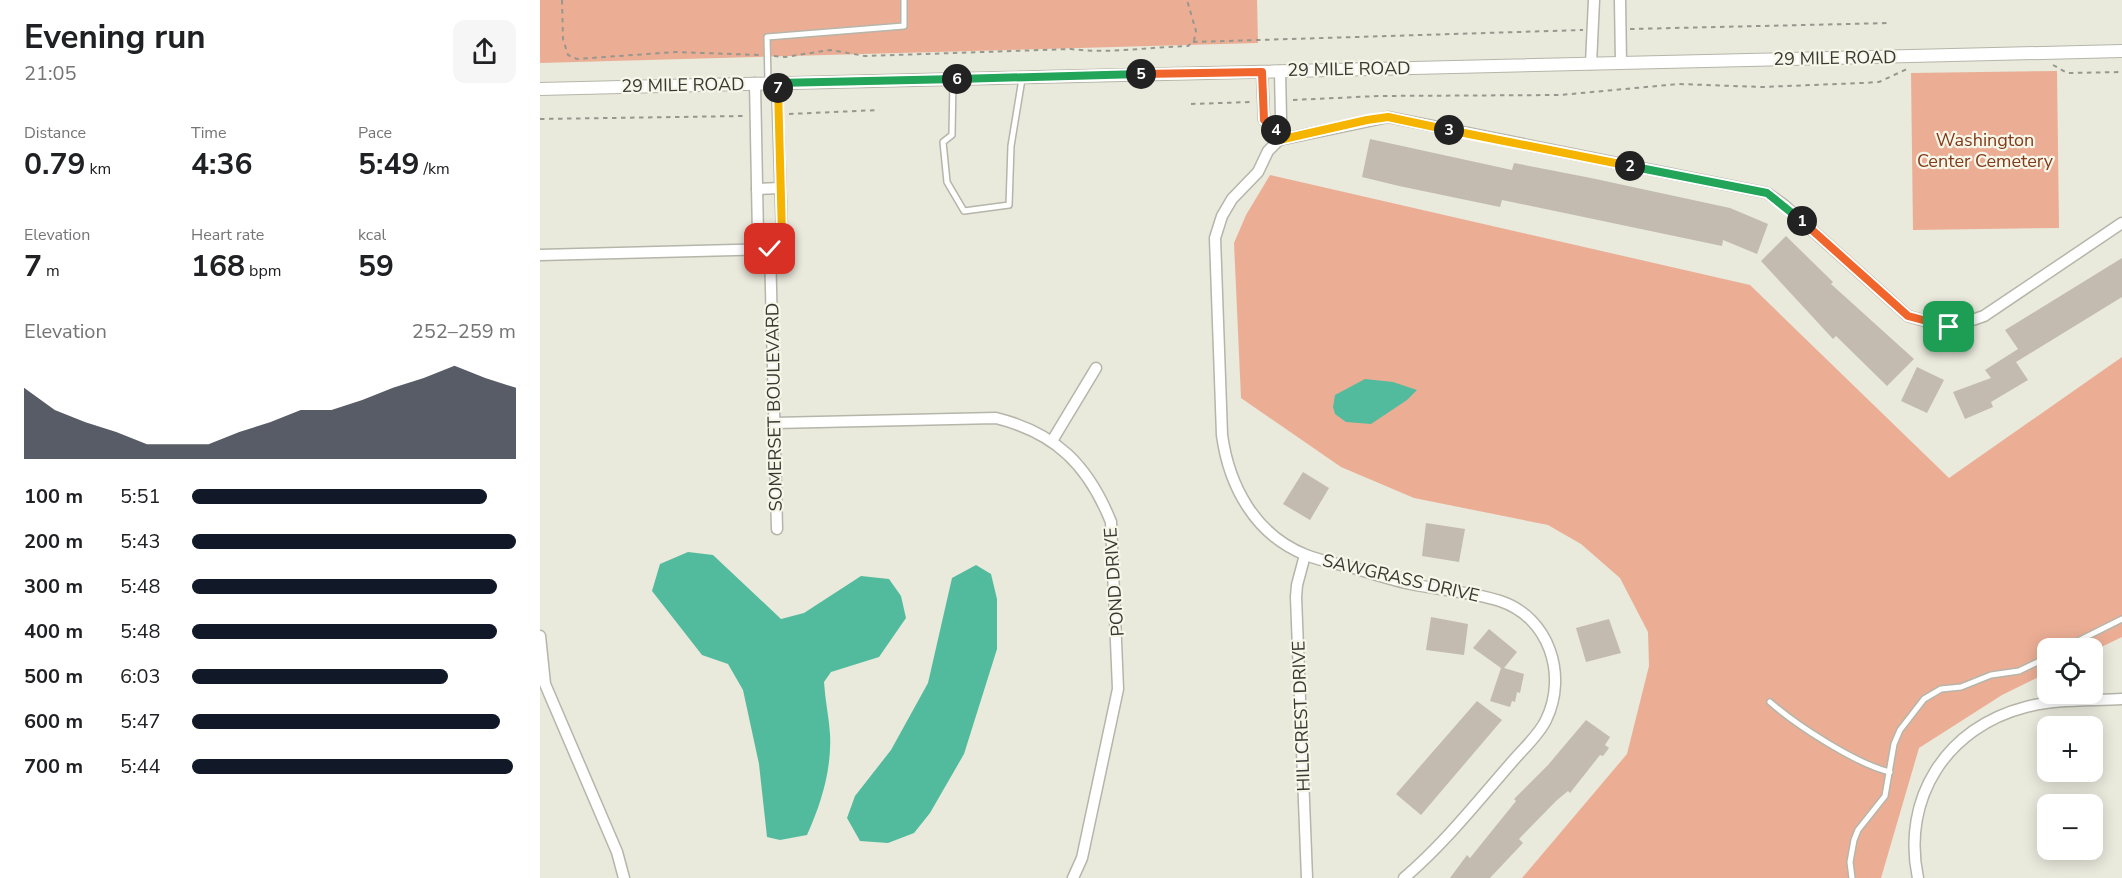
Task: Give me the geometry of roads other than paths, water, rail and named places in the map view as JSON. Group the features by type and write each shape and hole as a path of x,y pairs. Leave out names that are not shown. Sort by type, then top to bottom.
{"street":[{"path":"1591,64 1594,0"},
{"path":"1620,0 1621,63"},
{"name":"29 MILE ROAD","path":"540,88 2122,51"},
{"path":"1275,127 1281,119 1280,71"},
{"path":"1262,72 1264,120 1275,127 1279,140 1388,117 1767,193 1784,205 1908,316 1949,327 1983,316 2122,223"},
{"name":"SOMERSET BOULEVARD","path":"767,83 778,115 782,235 770,249"},
{"name":"SOMERSET BOULEVARD","path":"767,83 755,116 758,236 770,249 777,529"},
{"name":"SAWGRASS DRIVE","path":"1279,140 1268,151 1258,172 1232,199 1222,216 1215,238 1222,435 1226,462 1237,492 1253,516 1280,540 1305,555 1408,584 1501,601 1527,616 1545,636 1554,666 1556,694 1546,722 1435,852 1404,878"},
{"path":"757,189 780,188"},
{"path":"540,255 770,249"},
{"path":"1052,441 1096,368"},
{"name":"POND DRIVE","path":"774,423 996,418 1026,425 1052,441 1088,476 1102,498 1111,522 1119,666 1118,689 1086,840 1073,878"},
{"name":"HILLCREST DRIVE","path":"1305,555 1296,597 1307,878"},
{"path":"540,636 545,684 617,852 624,878"},
{"path":"1918,878 1914,856 1915,829 1920,804 1933,775 1950,752 1972,729 2027,706 2122,699"}],"lane":[{"path":"767,83 767,37 904,26 904,0"},
{"path":"953,79 952,135 943,142 947,182 964,211 1009,205 1011,146 1022,77"},
{"path":"2085,638 2122,620"},
{"path":"1852,878 1850,862 1854,840 1858,830 1885,796 1894,744 1900,730 1933,692 1970,685 1991,675 2019,671 2037,662"},
{"path":"1770,702 1798,725 1867,764 1890,772"}],"park label":[{"name":"Washington Center Cemetery","path":"1985,150"}]}
